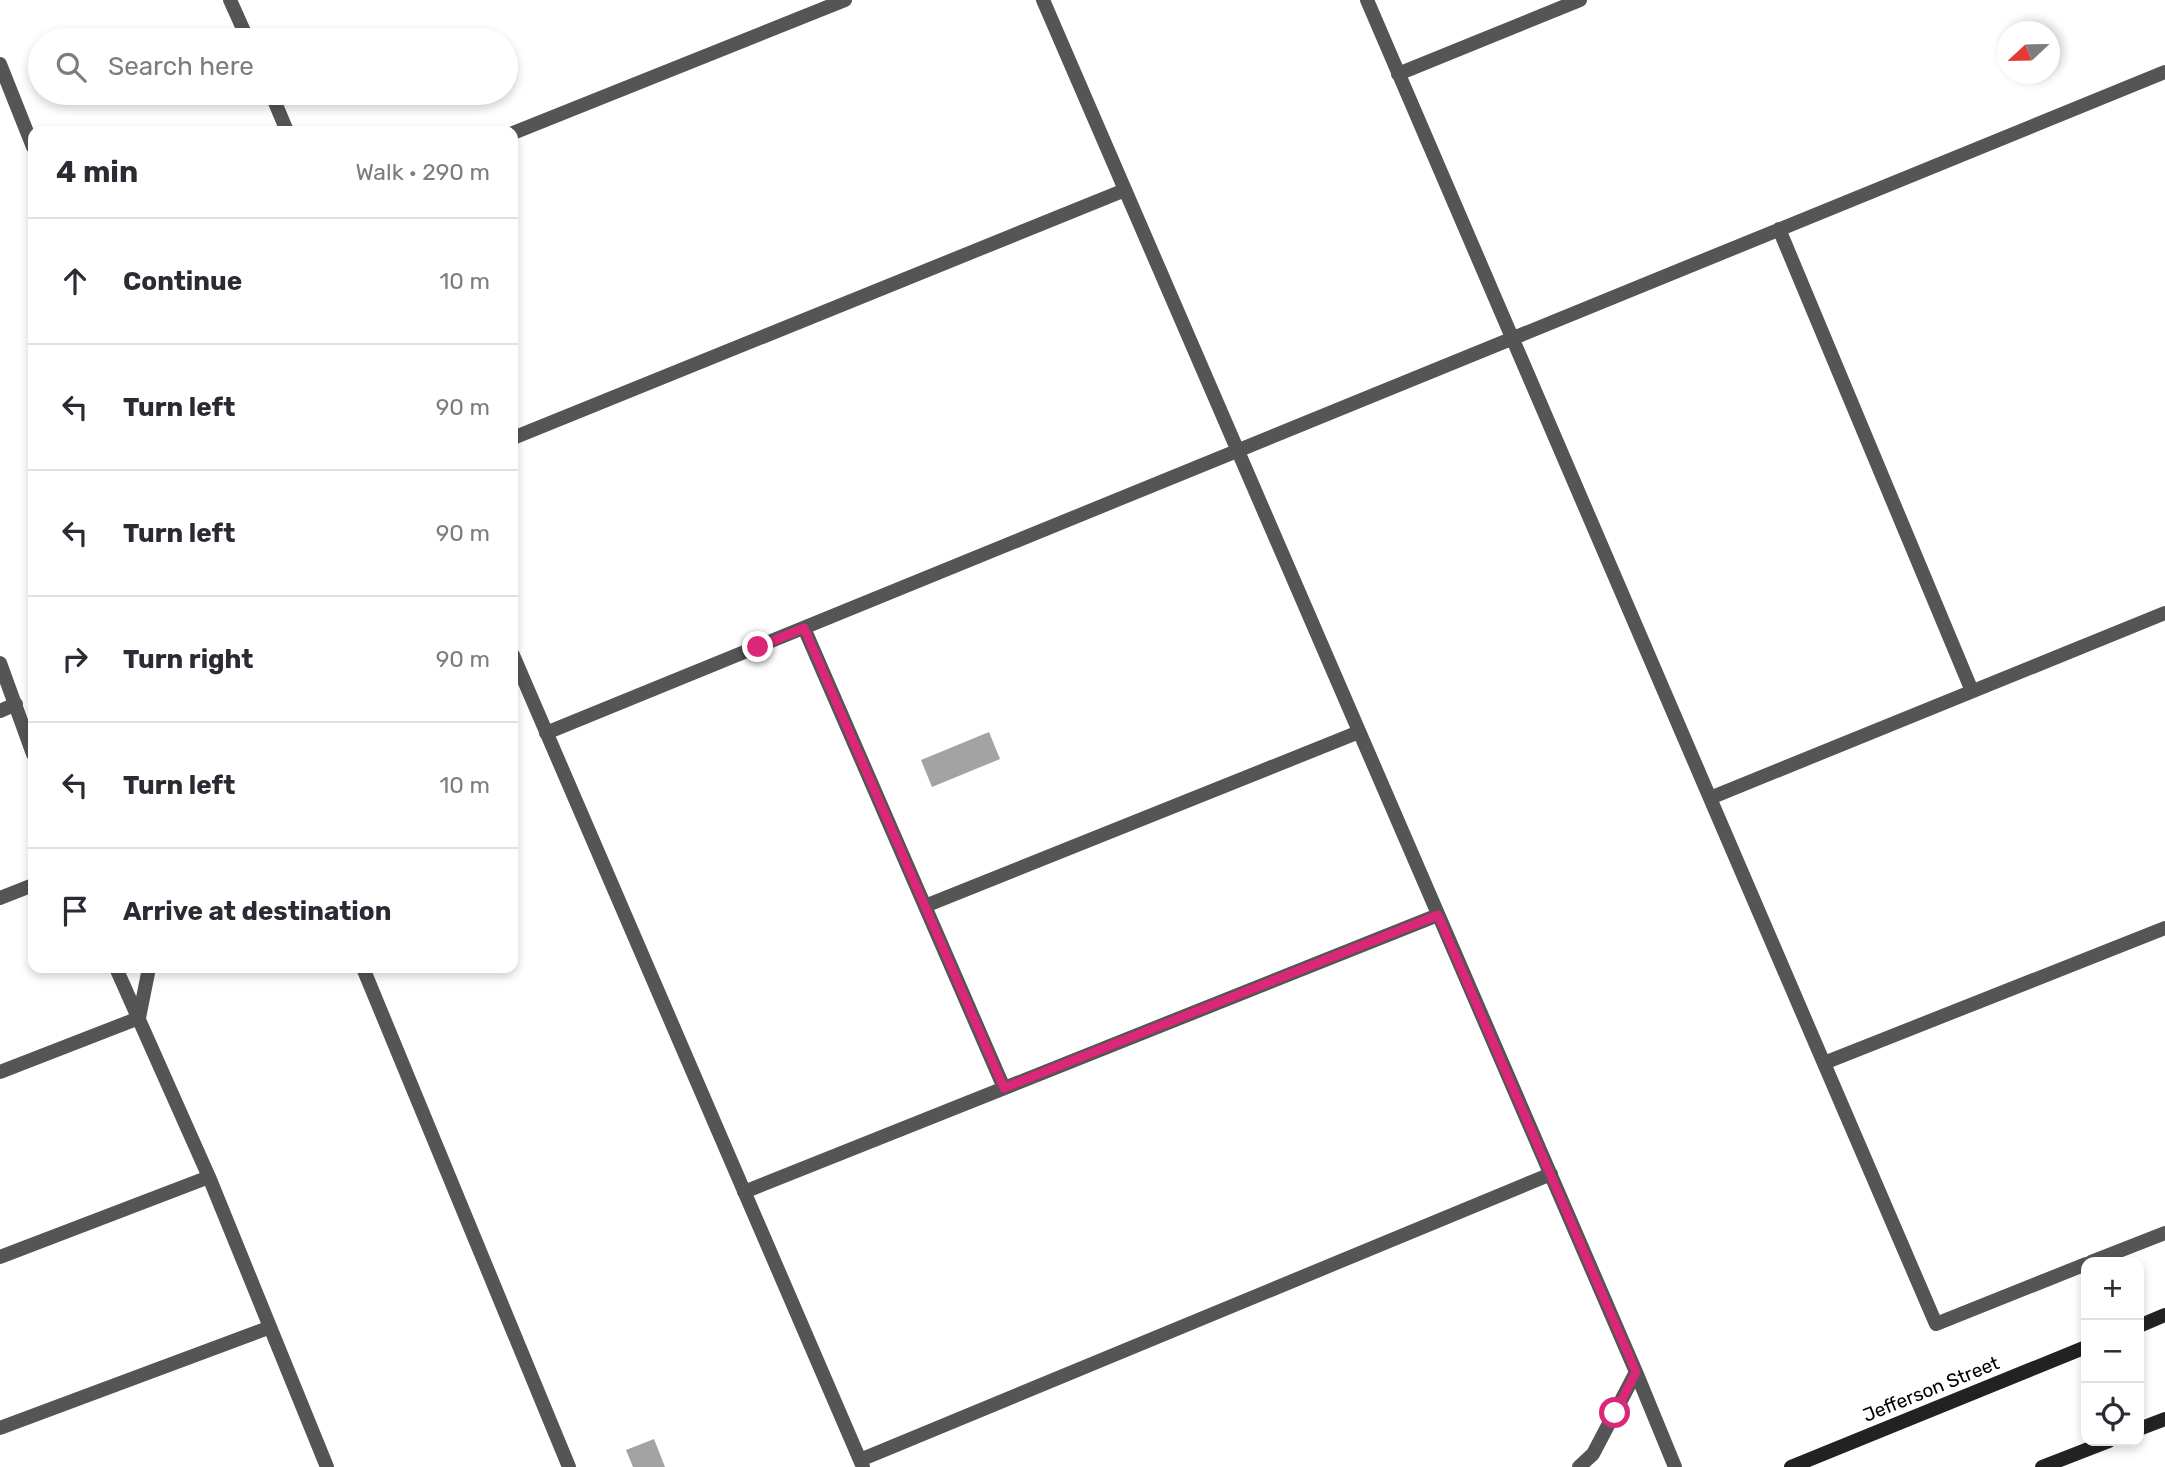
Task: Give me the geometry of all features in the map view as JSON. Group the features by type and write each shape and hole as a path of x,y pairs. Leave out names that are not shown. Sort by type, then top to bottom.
{"main road":[{"path":"2144,1324 2165,1315"},
{"name":"Jefferson Street","path":"1791,1467 2081,1349"},
{"path":"2144,1427 2165,1419"},
{"path":"2042,1467 2096,1446"}],"street":[{"path":"230,0 243,28"},
{"path":"518,132 845,0"},
{"path":"1043,0 1675,1467"},
{"path":"1367,0 1936,1324 2081,1266"},
{"path":"1398,74 1580,0"},
{"path":"0,64 28,134"},
{"path":"547,733 2165,72"},
{"path":"276,105 285,126"},
{"path":"518,436 1125,190"},
{"path":"1779,229 1972,691"},
{"path":"1710,798 2165,612"},
{"path":"804,628 1004,1088"},
{"path":"0,663 28,739"},
{"path":"518,666 861,1464 1551,1174"},
{"path":"0,711 16,704"},
{"path":"925,906 1359,732"},
{"path":"0,898 28,887"},
{"path":"744,1192 1438,915"},
{"path":"1824,1063 2165,928"},
{"path":"118,973 209,1177 268,1328 327,1467"},
{"path":"139,1018 148,973"},
{"path":"365,973 569,1467"},
{"path":"0,1072 139,1018"},
{"path":"0,1257 209,1177"},
{"path":"2104,1257 2165,1233"},
{"path":"0,1428 268,1328"},
{"path":"1579,1467 1594,1454 1636,1372"}],"shaded area":[{"path":"989,732 1000,759 932,787 921,760"},
{"path":"654,1439 665,1467 633,1467 626,1450"}],"route":[{"path":"758,647 804,628 1004,1088 1438,915 1636,1372 1615,1413"}]}
